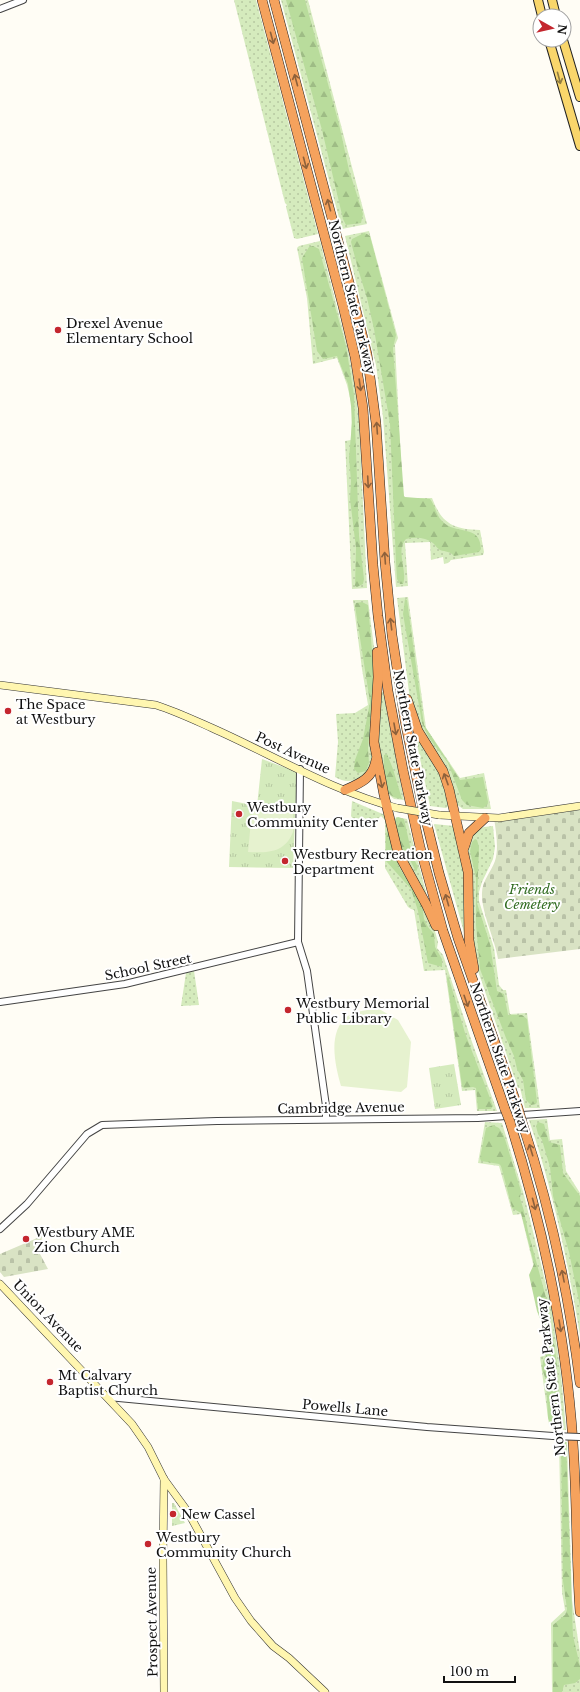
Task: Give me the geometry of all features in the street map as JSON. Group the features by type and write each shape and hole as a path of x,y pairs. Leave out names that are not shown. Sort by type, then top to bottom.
{"highway":[{"name":"Northern State Parkway","path":"262,0 355,357 365,426 371,547 378,616 391,710 406,786 429,881 454,964 510,1122 540,1226 552,1282 562,1339 574,1443 580,1612"},
{"name":"Northern State Parkway","path":"274,0 355,303 367,354 375,411 385,562 394,651 405,721 422,804 452,917 480,1004 518,1108 546,1201 558,1251 574,1337 580,1383"},
{"path":"378,616 378,677 374,731 376,758 386,805 400,857 426,904 454,964"},
{"path":"394,651 414,720 420,735 445,775 464,849 469,883 470,950 480,1004"},
{"path":"345,790 363,782 368,777 374,769 376,758"},
{"path":"464,849 469,833 485,818"}],"main road":[{"path":"551,48 580,146"},
{"path":"565,48 580,96"},
{"name":"Post Avenue","path":"0,685 156,705 218,730 345,790 397,808 456,817 500,818 580,806"},
{"name":"Union Avenue","path":"0,1284 132,1424 148,1447 164,1479 188,1512 235,1598 251,1621 273,1646 289,1658 325,1692"},
{"name":"Prospect Avenue","path":"164,1479 164,1692"}],"street":[{"path":"0,9 22,0"},
{"path":"300,769 298,942 307,971 326,1106 326,1119"},
{"name":"School Street","path":"0,1002 124,984 298,942"},
{"name":"Cambridge Avenue","path":"0,1228 32,1199 86,1134 102,1125 326,1119 478,1118 580,1111"},
{"name":"Powells Lane","path":"108,1397 421,1427 580,1437"}],"green space":[{"path":"234,0 256,0 318,234 297,239 294,238 286,207 287,205 285,203"},
{"path":"281,0 308,0 367,224 342,229"},
{"path":"286,0 305,0 339,124 349,170 363,214 361,223 346,225 343,219 322,130"},
{"path":"369,231 398,338 395,345 403,498 432,498 440,514 450,523 463,528 480,530 484,552 483,555 451,560 444,564 443,557 431,560 430,542 405,543 408,586 396,587 383,417 376,365 345,236"},
{"path":"364,233 370,236 396,335 393,348 404,496 430,499 442,521 454,528 472,533 480,541 481,549 479,552 454,556 449,552 440,550 433,543 427,540 416,538 406,539 402,549 404,573 403,584 400,584 397,579 390,424 374,329 351,242 352,239"},
{"path":"320,241 348,350 355,387 359,420 367,588 352,589 345,441 351,440 352,406 347,385 337,358 313,364 307,298 297,248 299,246"},
{"path":"313,246 319,249 346,346 354,395 359,536 364,579 363,584 357,587 355,586 356,548 350,499 351,481 349,458 352,423 351,406 348,384 337,356 323,359 317,351 302,258 309,247"},
{"path":"408,597 426,728 460,778 484,773 491,809 463,809 456,804 449,775 420,729 410,700 397,598"},
{"path":"405,599 407,600 424,725 460,780 483,777 488,802 483,808 467,805 462,800 448,763 429,738 422,723 403,614"},
{"path":"353,600 368,600 376,663 374,755 370,772 357,779 344,781 335,777 338,742 336,714 355,713 368,705"},
{"path":"362,602 368,605 374,673 368,748 369,763 366,771 358,773 354,769 355,760 363,739 370,702 355,606 356,603"},
{"path":"380,692 383,692 404,800 394,799 388,794 377,746"},
{"path":"414,730 442,773 450,805 446,808 430,806"},
{"path":"387,754 402,799 392,796 389,793 385,783 384,755"},
{"path":"262,759 297,772 293,868 229,867 232,801 257,806"},
{"path":"352,801 385,815 433,924 438,942 437,948 443,955 497,1111 477,1111 475,1090 462,1091 445,970 424,971 414,910 408,907 385,868 385,820 381,816 377,820 353,819 351,816"},
{"name":"Friends Cemetery","path":"580,806 580,949 498,959 482,900 483,884 495,861 497,851 494,818"},
{"path":"256,808 293,813 293,832 290,839 280,848 268,852 248,852 252,810"},
{"path":"396,817 407,819 428,900 401,847 395,826"},
{"path":"398,817 404,819 412,855 418,867 416,872 408,856 398,843 395,819"},
{"path":"434,824 454,826 464,856 465,936"},
{"path":"493,826 495,847 493,859 482,882 479,892 479,901 494,948 499,985 503,990 506,990 510,1014 527,1013 540,1108 525,1108 520,1088 518,1088 479,974 473,943 472,879 468,849 473,833 484,827"},
{"path":"388,831 399,867 422,904 424,919 434,934 435,947 442,959 442,967 428,963 418,911 411,889 386,861 386,833"},
{"path":"475,839 477,840 479,847 477,903 490,944 497,991 504,994 508,1015 522,1015 527,1019 537,1102 536,1104 531,1105 526,1100 523,1080 517,1069 514,1056 480,969 476,925 476,878 470,851 472,842"},
{"path":"194,971 199,1005 181,1006 186,973"},
{"path":"448,975 465,1033 493,1106 491,1109 478,1109 476,1088 464,1088 462,1086 447,979"},
{"path":"379,1009 398,1020 411,1042 407,1087 401,1092 341,1086 334,1049 337,1030 341,1022 351,1014"},
{"path":"454,1064 461,1105 435,1109 429,1068"},
{"path":"547,1119 550,1140 562,1139 566,1171 580,1193 580,1335 553,1200 529,1120"},
{"path":"485,1122 502,1123 524,1195 551,1305 561,1375 566,1430 555,1429 549,1425 540,1357 545,1355 541,1324 542,1301 521,1214 513,1215 499,1166 478,1163"},
{"path":"538,1122 544,1124 549,1142 560,1145 563,1173 580,1196 580,1306 569,1252 553,1196 550,1167 536,1126"},
{"path":"493,1125 499,1128 504,1136 521,1191 520,1198 548,1305 557,1364 556,1382 564,1425 561,1428 551,1425 548,1418 546,1380 542,1369 543,1361 546,1356 542,1324 537,1311 529,1275 534,1264 521,1213 512,1208 501,1166 499,1164 481,1161 480,1158 486,1128"},
{"path":"42,1236 40,1254 48,1269 4,1277 0,1272 0,1254"},
{"path":"559,1441 567,1442 572,1600 580,1653 580,1692 552,1692 551,1623 565,1610 562,1592"},
{"path":"561,1441 566,1442 573,1636 580,1666 580,1679 575,1683 564,1685 562,1692 553,1692 553,1625 566,1614 567,1609 563,1581"},
{"path":"172,1503 174,1503 185,1523 172,1526"}],"place":[{"name":"Drexel Avenue Elementary School","path":"58,330"},
{"name":"The Space at Westbury","path":"8,711"},
{"name":"Westbury Community Center","path":"239,814"},
{"name":"Westbury Recreation Department","path":"285,861"},
{"name":"Westbury Memorial Public Library","path":"288,1010"},
{"name":"Westbury AME Zion Church","path":"26,1239"},
{"name":"Mt Calvary Baptist Church","path":"50,1382"},
{"name":"New Cassel","path":"173,1514"},
{"name":"Westbury Community Church","path":"148,1544"}]}
